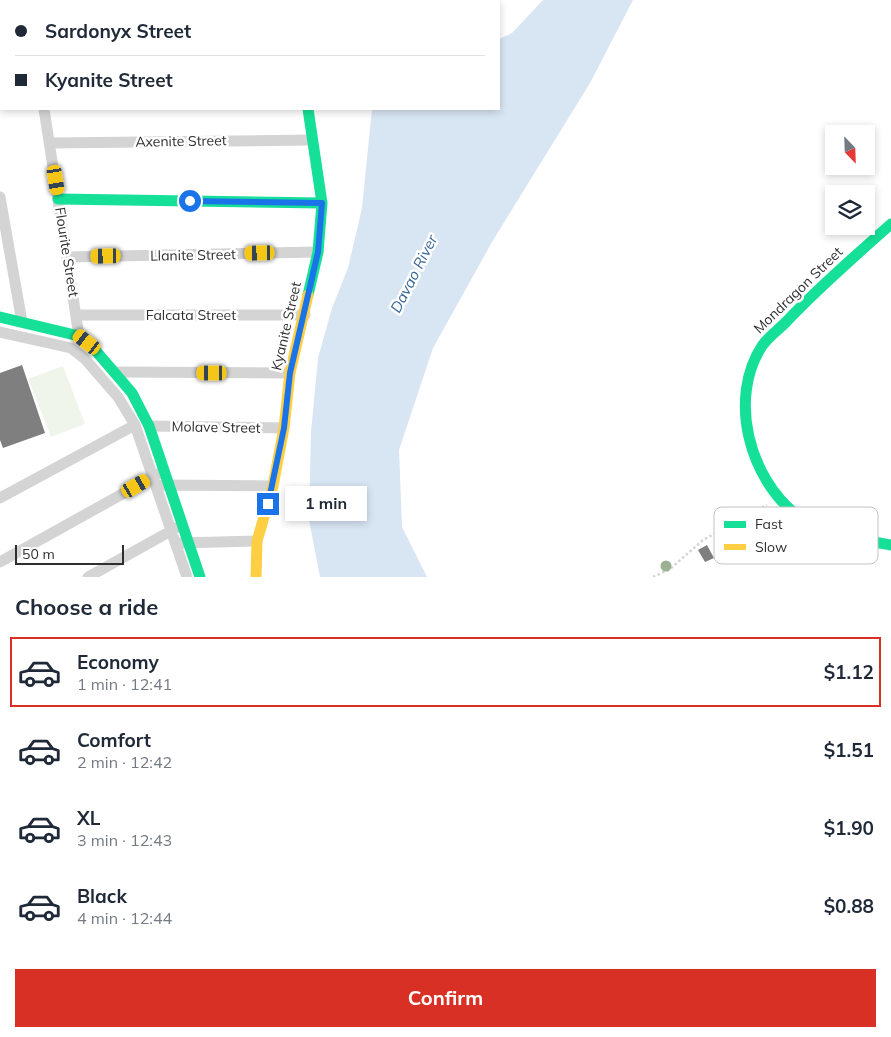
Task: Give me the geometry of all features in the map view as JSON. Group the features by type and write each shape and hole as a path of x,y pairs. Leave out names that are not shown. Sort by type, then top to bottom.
{"street":[{"name":"Flourite Street","path":"44,110 80,336"},
{"name":"Kyanite Street","path":"256,577 257,541 273,486 284,428 290,373 305,315 318,252 322,203 308,110"},
{"name":"Axenite Street","path":"50,143 312,140"},
{"path":"0,197 22,322"},
{"path":"58,199 322,203"},
{"name":"Mondragon Street","path":"789,507 779,498 766,480 753,454 746,421 746,392 751,367 762,346 813,293 891,224"},
{"name":"Llanite Street","path":"68,257 318,252"},
{"name":"Falcata Street","path":"76,315 305,315"},
{"path":"0,317 80,336 114,372 138,403 149,426 158,477 168,485 273,486"},
{"path":"0,332 62,345 78,353 118,397 135,425 158,477 182,543 200,577"},
{"path":"114,372 290,373"},
{"path":"0,498 135,425"},
{"name":"Molave Street","path":"149,426 284,428"},
{"path":"0,562 158,477"},
{"path":"168,485 177,528"},
{"path":"88,577 177,528"},
{"path":"182,543 257,541"},
{"name":"Mondragon Street","path":"878,542 891,545"},
{"path":"182,543 187,577"}],"path":[{"path":"762,507 779,498"},
{"path":"653,577 670,569 702,540 714,533"}],"shaded area":[{"path":"63,366 85,424 51,437 28,379"}],"water":[{"name":"Davao River","path":"543,0 633,0 590,83 492,242 433,348 399,450 402,527 427,577 320,577 309,520 311,432 318,358 332,308 348,268 362,208 372,110 500,110 500,39 512,33"}],"building":[{"path":"22,365 45,433 3,448 0,440 0,373"},
{"path":"707,545 714,558 705,562 698,550"}],"traffic: fast":[{"path":"308,110 322,203 318,252 308,295"},
{"path":"58,199 322,203"},
{"path":"788,507 767,481 756,460 749,437 746,389 752,367 764,343 824,284 891,224"},
{"path":"0,317 79,336 96,351 132,393 149,426 200,577"},
{"path":"878,542 891,545"}],"traffic: slow":[{"path":"256,577 257,541 273,486 284,428 290,373 308,295"}],"route":[{"path":"190,201 322,203 318,252 305,315 290,373 284,428 268,504"}]}
